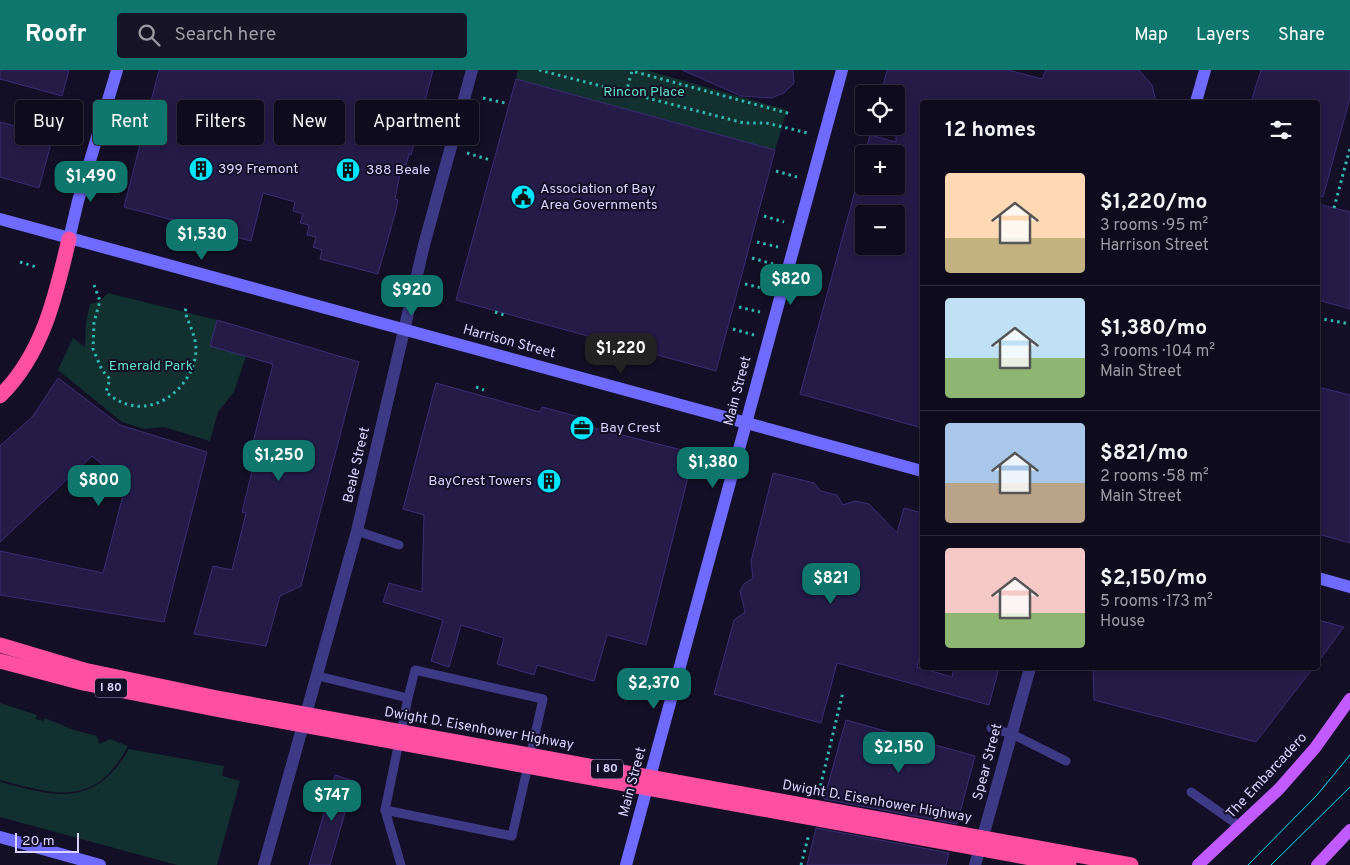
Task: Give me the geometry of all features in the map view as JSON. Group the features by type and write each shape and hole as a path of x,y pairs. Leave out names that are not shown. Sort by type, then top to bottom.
{"highway":[{"path":"0,396 22,370 37,345 58,283 69,238"},
{"name":"Dwight D. Eisenhower Highway","path":"0,645 84,670 222,699 1131,865"},
{"name":"Dwight D. Eisenhower Highway","path":"1,661 83,683 220,710 1069,865"}],"main road":[{"path":"69,238 78,201 117,70"},
{"name":"Main Street","path":"626,865 842,70"},
{"path":"1197,100 1205,70"},
{"name":"Harrison Street","path":"0,219 920,471"},
{"path":"1320,579 1350,587"},
{"name":"The Embarcadero","path":"1198,865 1241,827 1279,789 1315,748 1350,699"},
{"path":"1317,865 1350,830"},
{"path":"0,837 100,865"}],"street":[{"name":"Beale Street","path":"264,865 357,531 424,244 472,70"},
{"name":"Spear Street","path":"975,865 1029,670"}],"lane":[{"path":"357,531 399,545"},
{"path":"385,810 512,836 544,699 415,670 385,810 401,865"},
{"path":"318,676 408,698"},
{"path":"991,728 1012,734 1066,761"},
{"path":"1191,792 1241,827"}],"path":[{"path":"539,70 744,123 766,122 809,133"},
{"path":"626,93 632,72 791,114"},
{"path":"484,98 505,103"},
{"path":"450,148 490,160"},
{"path":"1334,208 1350,148"},
{"path":"776,172 797,177"},
{"path":"764,216 785,222"},
{"path":"757,242 778,247"},
{"path":"752,258 773,264"},
{"path":"20,262 36,267"},
{"path":"745,284 766,289"},
{"path":"94,285 100,301 94,322 94,349 102,370 110,379 106,392 116,400 132,405 149,404 165,399 179,389 188,378 195,363 196,348 185,312 186,308"},
{"path":"739,307 760,312"},
{"path":"495,312 504,315"},
{"path":"1320,318 1350,324"},
{"path":"733,329 754,335"},
{"path":"476,387 484,390"},
{"path":"818,795 844,692"},
{"path":"801,865 809,833"}],"green space":[{"name":"Rincon Place","path":"518,70 646,70 787,110 775,150 516,79"},
{"name":"Emerald Park","path":"108,293 217,320 210,346 246,356 234,392 218,412 210,441 164,427 144,429 122,422 58,370 73,338 85,347 86,323 90,304 100,301"},
{"path":"0,703 37,715 36,719 44,721 45,718 71,729 97,736 99,744 110,739 128,746 115,766 102,780 88,788 73,792 39,790 0,780"},
{"path":"129,749 224,766 222,776 240,781 217,865 177,865 0,817 0,782 57,794 73,793 88,789 102,781 116,768"}],"building":[{"path":"0,70 69,70 62,96 0,79"},
{"path":"159,70 433,70 425,100 355,100 355,145 414,145 406,165 402,164 395,199 398,200 396,210 378,274 320,259 322,250 313,247 316,237 307,235 309,225 300,223 303,214 293,211 295,202 263,193 251,241 124,207 140,145 167,145 167,100 151,100"},
{"path":"682,70 793,70 794,83 784,93 771,98 741,96"},
{"path":"887,70 1008,70 1042,79 1046,70 1139,70 1152,85 1156,100 920,100 920,427 800,394 855,191 855,195 905,195 905,145 867,145 870,135 896,142 896,135 905,135 905,85 883,85"},
{"path":"1261,70 1350,70 1350,98 1323,197 1320,196 1320,100 1252,100"},
{"path":"516,79 775,150 716,371 456,300"},
{"path":"0,122 15,126 15,145 51,145 39,188 0,177"},
{"path":"1320,204 1350,212 1350,309 1320,301"},
{"path":"217,320 359,362 301,586 280,596 266,646 194,634 213,566 232,570 246,513 242,512 253,467 247,466 273,364 210,346"},
{"path":"58,378 120,425 207,452 164,622 0,595 0,551 103,573 128,476 103,465 92,456 0,542 0,446 33,416"},
{"path":"436,383 540,412 542,407 591,420 590,427 694,453 646,645 607,635 594,681 537,665 534,675 497,664 504,638 461,625 449,667 431,661 443,620 383,602 389,583 422,592 424,515 403,509"},
{"path":"1320,388 1350,395 1350,543 1320,535"},
{"path":"773,473 814,483 821,491 837,495 843,505 855,501 869,504 897,533 904,508 920,512 920,654 917,667 920,668 920,670 928,670 952,677 954,670 998,670 989,705 837,663 821,723 714,694 734,620 745,612 740,591 744,584 753,578 751,561"},
{"path":"1320,621 1344,627 1320,659"},
{"path":"1093,670 1311,670 1256,742 1094,700"},
{"path":"846,720 975,756 957,824 824,799"},
{"path":"335,775 354,781 330,865 309,865"},
{"path":"816,828 949,853 946,865 807,865"}],"tram line":[{"path":"1248,865 1317,795 1350,755"},
{"path":"1271,865 1350,787"}],"place":[{"name":"399 Fremont","path":"201,169"},
{"name":"388 Beale","path":"348,170"},
{"name":"Association of Bay Area Governments","path":"523,197"},
{"name":"Bay Crest","path":"582,428"},
{"name":"BayCrest Towers","path":"549,481"}]}
